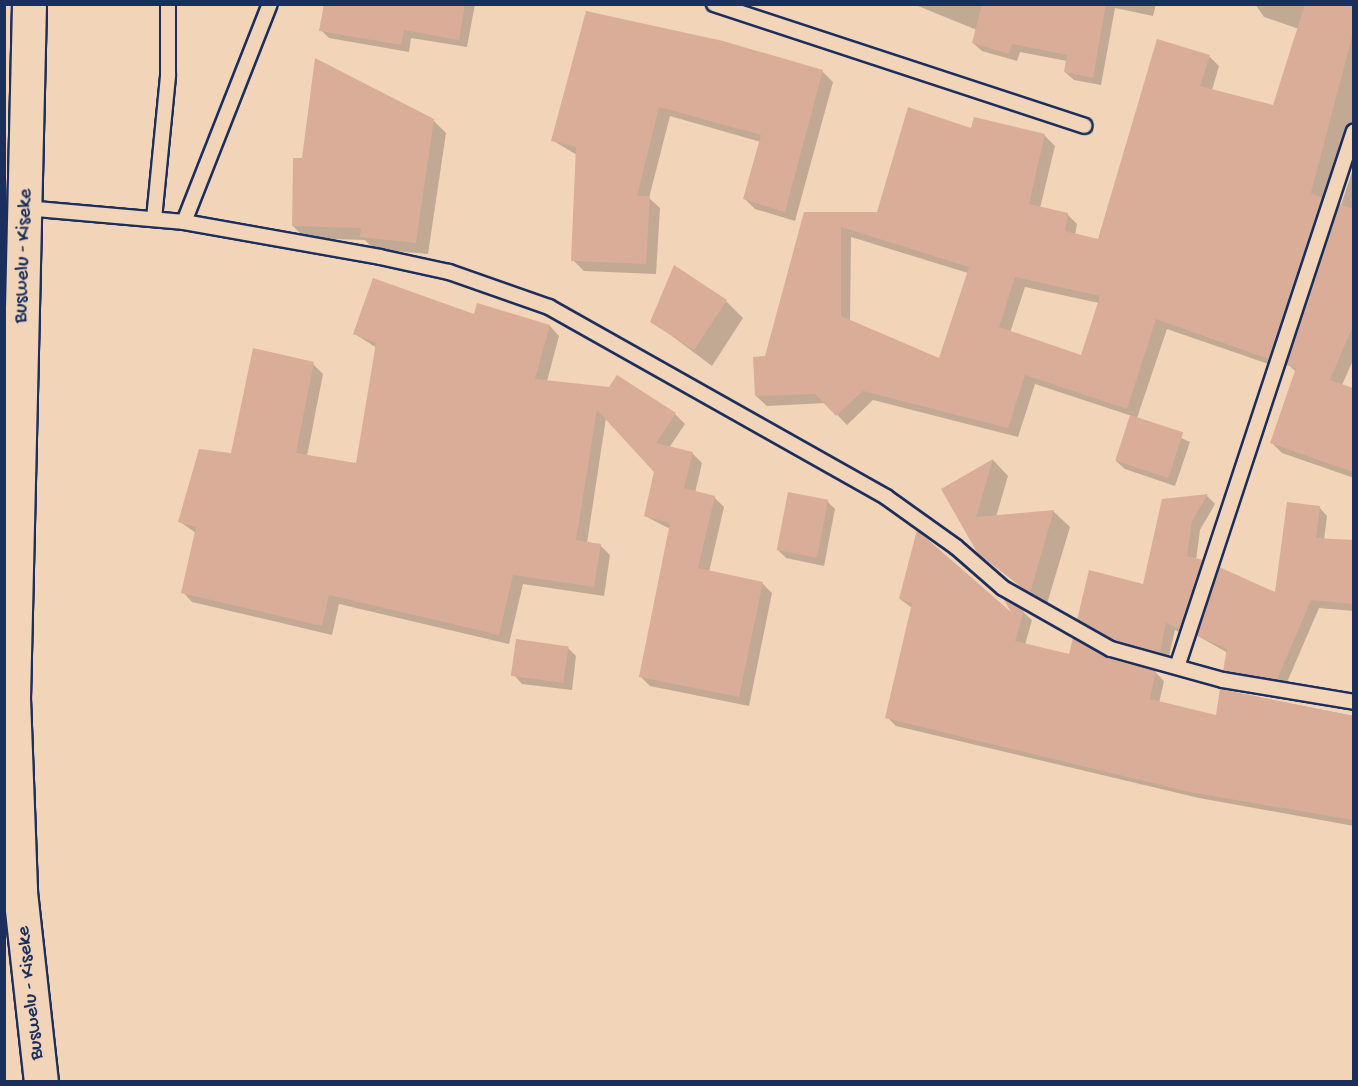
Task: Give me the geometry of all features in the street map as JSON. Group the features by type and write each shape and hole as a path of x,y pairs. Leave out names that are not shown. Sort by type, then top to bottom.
{"main road":[{"name":"Buswelu - Kiseke","path":"29,4 13,698 20,892 41,1082"}],"lane":[{"path":"154,219 168,75 168,4"},
{"path":"184,222 270,4"},
{"path":"714,4 1084,126"},
{"path":"1177,667 1353,131"},
{"path":"26,208 184,222 449,272 549,307 886,497 1013,594 1111,649 1177,667 1353,702"}],"building":[{"path":"324,4 465,4 459,40 404,30 401,45 319,31"},
{"path":"982,4 1106,4 1093,78 1064,72 1067,55 1012,44 1009,54 972,43"},
{"path":"1305,4 1353,4 1353,33 1311,193 1322,198 1269,359 1156,319 1127,409 1025,375 1008,428 863,391 836,416 815,394 755,396 753,357 765,356 804,212 877,212 908,107 971,128 974,117 1045,134 1029,204 1068,213 1065,231 1098,239 1157,39 1210,55 1200,86 1273,105","holes":["841,227 969,267 939,358 841,316","1015,277 1100,296 1081,355 999,327"]},
{"path":"586,11 723,41 823,70 785,212 743,199 761,135 659,107 637,196 650,196 646,264 571,261 576,147 551,141"},
{"path":"315,58 434,119 416,243 360,237 361,228 292,226 293,158 302,158"},
{"path":"1339,204 1353,209 1353,326 1330,380 1353,388 1353,472 1270,443 1296,368 1286,365"},
{"path":"674,265 727,300 694,350 650,322"},
{"path":"373,278 474,314 477,303 550,325 535,379 609,387 617,375 676,413 656,443 693,452 684,488 715,496 698,568 763,582 739,697 639,677 670,523 644,516 654,472 597,410 576,540 601,544 594,587 513,575 499,635 329,595 322,626 181,593 196,527 178,522 199,449 231,453 253,348 314,362 296,453 356,463 376,343 353,334"},
{"path":"1130,415 1183,432 1168,478 1115,461"},
{"path":"993,459 976,517 1054,510 1030,593 978,554 941,489"},
{"path":"788,492 828,500 817,558 777,550"},
{"path":"1208,494 1192,521 1187,556 1203,560 1180,629 1166,623 1160,653 1114,641 1077,620 1089,570 1143,584 1162,499"},
{"path":"1287,502 1320,506 1316,538 1353,540 1353,604 1311,600 1277,680 1223,671 1227,649 1197,636 1219,567 1275,592"},
{"path":"917,530 1011,612 1003,598 1024,610 1015,641 1069,654 1073,638 1108,658 1156,671 1150,699 1216,715 1220,689 1353,716 1353,820 1189,792 885,718 912,603 899,599"},
{"path":"516,639 568,646 563,683 511,676"}]}
